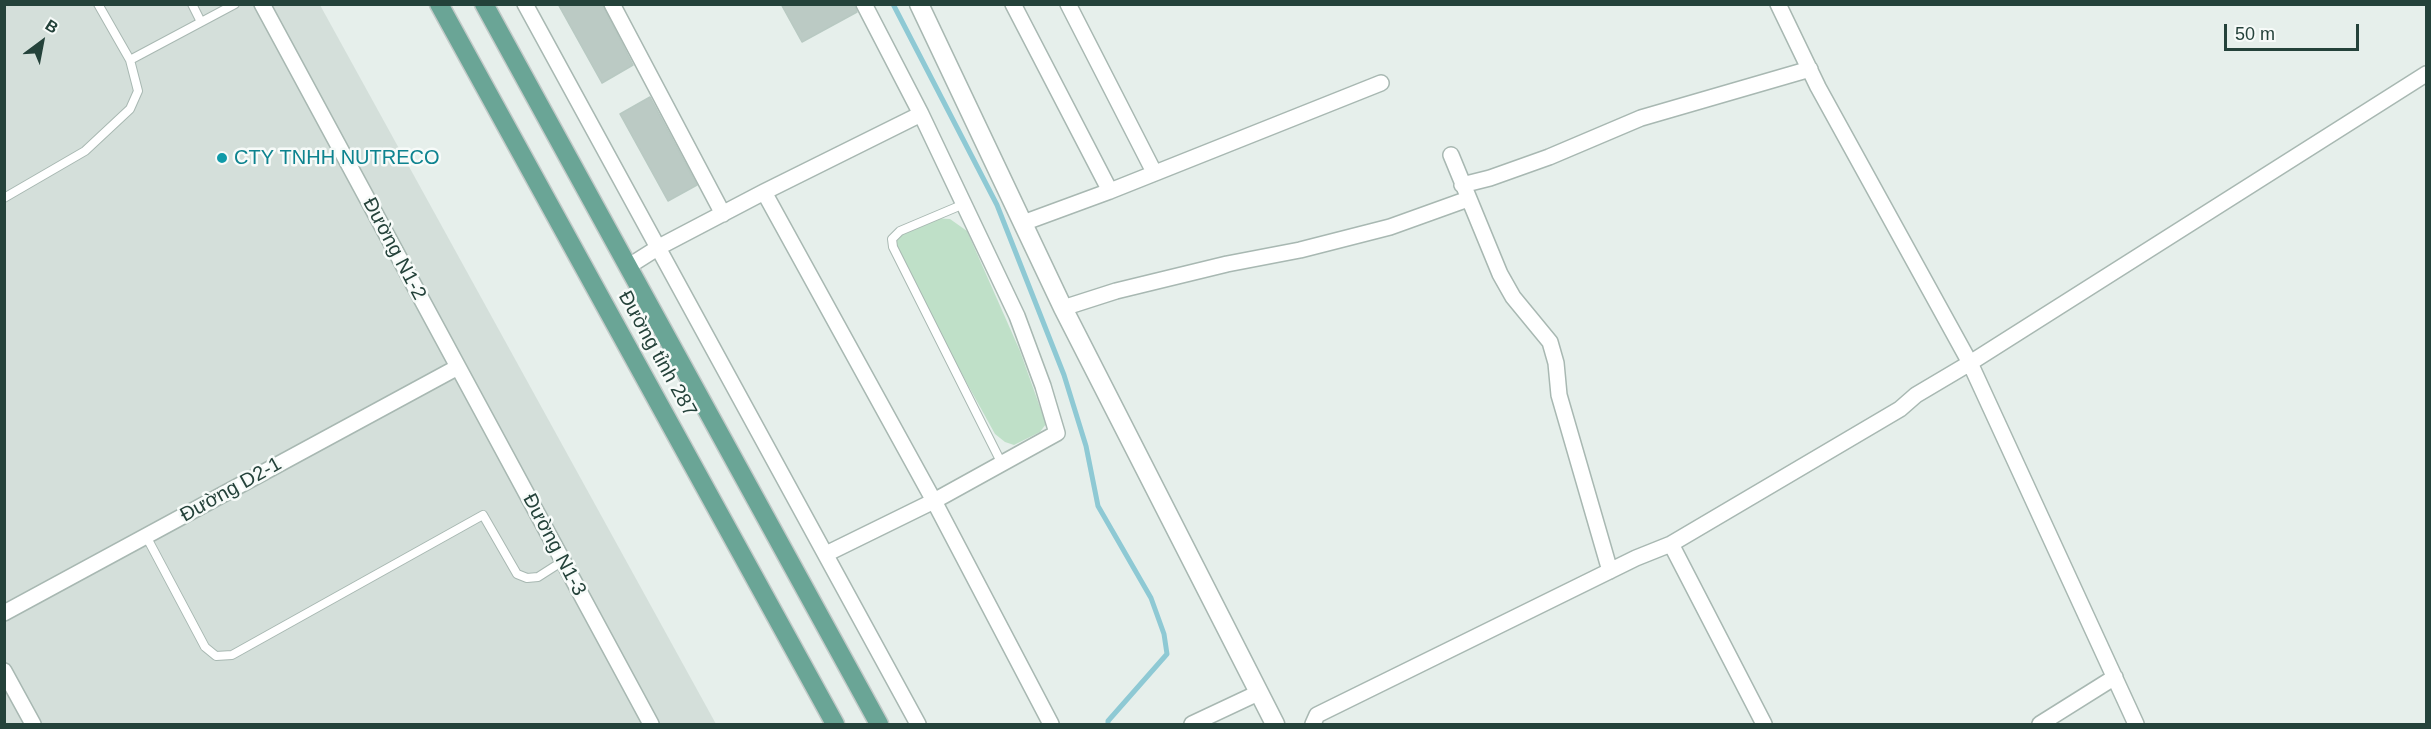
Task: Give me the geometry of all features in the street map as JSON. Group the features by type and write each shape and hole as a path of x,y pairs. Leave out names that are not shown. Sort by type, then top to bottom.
{"main road":[{"name":"Đường tỉnh 287","path":"439,4 835,724"},
{"name":"Đường tỉnh 287","path":"484,4 879,724"}],"street":[{"name":"Đường N1-2","path":"262,4 458,367"},
{"path":"525,4 918,724"},
{"path":"612,4 723,214"},
{"path":"826,554 934,501 1057,433 1043,386 1017,316 921,114 864,4"},
{"path":"919,4 1063,308 1275,724"},
{"path":"1013,4 1110,191"},
{"path":"1068,4 1154,172"},
{"path":"1778,4 1810,69 1970,363 2136,724"},
{"path":"1063,308 1138,285 1300,250 1390,227 1490,178 1549,157 1641,118 1810,69"},
{"path":"1313,724 1317,715 1610,571 1671,544 1890,415 1916,395 2427,74"},
{"path":"1023,223 1110,191 1381,83"},
{"path":"629,266 659,247 764,192 921,114"},
{"path":"1451,155 1500,274 1513,297 1551,342 1559,394 1610,571"},
{"path":"764,192 934,501 1051,724"},
{"name":"Đường D2-1","path":"4,613 458,367"},
{"name":"Đường N1-3","path":"458,367 651,724"},
{"path":"1671,544 1764,724"},
{"path":"4,671 33,724"},
{"path":"2040,724 2115,677"},
{"path":"1192,724 1258,693"}],"lane":[{"path":"4,198 85,151 130,109 138,91 130,60 98,4"},
{"path":"192,4 201,22"},
{"path":"130,60 235,4"},
{"path":"964,204 900,231 892,239 893,247 1002,464"},
{"path":"146,536 205,647 216,656 232,655 483,515 517,574 527,578 538,577 563,561"}],"shaded area":[{"path":"4,5 320,5 716,724 5,724"}],"green space":[{"path":"932,218 950,219 967,231 1020,351 1046,424 1040,432 1014,445 1005,442 995,434 896,255 893,244 896,236"}],"building":[{"path":"558,4 602,4 633,65 602,83"},
{"path":"781,4 854,4 857,12 802,42"},
{"path":"650,97 697,185 668,201 620,114"}],"waterway":[{"path":"893,4 997,205 1064,375 1086,446 1098,506 1151,598 1164,634 1167,654 1108,721 1108,724"}],"place":[{"name":"CTY TNHH NUTRECO","path":"222,158"}]}
